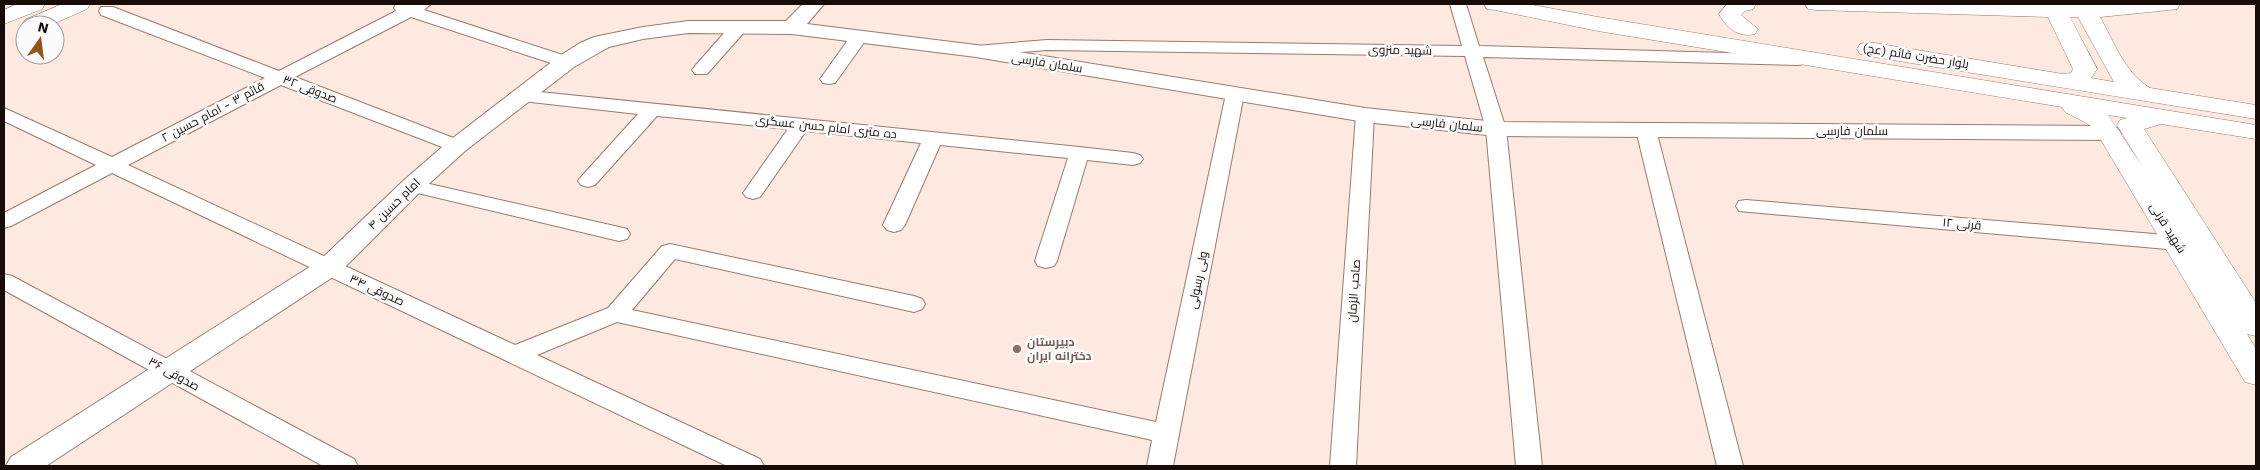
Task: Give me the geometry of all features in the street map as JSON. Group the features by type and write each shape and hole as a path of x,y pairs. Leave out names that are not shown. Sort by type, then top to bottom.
{"main road":[{"path":"4,18 34,4"},
{"path":"55,15 79,4"},
{"name":"بلوار حضرت قائم (عج)","path":"1495,4 1598,24 1824,60 2063,90 2144,94 2255,128"},
{"path":"1746,4 1732,10 1730,14 1733,20 1747,29"},
{"path":"1816,4 2054,7 2169,4"},
{"path":"2054,7 2085,69 2101,80 2113,82 2121,76"},
{"path":"2084,7 2121,76 2130,86 2144,94"},
{"name":"بلوار حضرت قائم (عج)","path":"1598,24 1592,19 1590,12 1599,8 1613,8 1747,29 2063,90 2160,116 2255,128"},
{"path":"2063,90 2079,79 2085,69"},
{"name":"شهید قرنی","path":"2063,90 2112,126 2256,326"},
{"path":"2112,126 2160,116"},
{"name":"شهید قرنی","path":"2112,126 2178,243 2256,374"}],"street":[{"path":"390,4 416,7 566,62"},
{"path":"792,28 814,4"},
{"path":"1458,4 1496,129 1528,466"},
{"name":"قائم ۳ - امام حسین ۲","path":"4,221 416,7"},
{"name":"صدوقی ۳۲","path":"107,11 457,146"},
{"path":"700,70 740,26"},
{"name":"امام حسین ۴","path":"22,466 329,267 412,186 457,146 520,96 588,48 628,36 688,27 792,28"},
{"name":"سلمان فارسی","path":"792,28 976,51 1365,115 1496,129 1646,130 2112,126"},
{"path":"829,79 859,37"},
{"name":"شهید منزوی","path":"976,51 1047,45 1472,51 1824,60"},
{"name":"ولی رسولی","path":"1160,466 1236,94"},
{"name":"ده متری امام حسن عسگری","path":"520,96 1133,159"},
{"path":"588,181 653,109"},
{"name":"صدوقی ۳۴","path":"4,114 751,466"},
{"name":"صاحب الزمان","path":"1343,466 1365,115"},
{"path":"753,192 801,124"},
{"path":"1646,130 1730,466"},
{"path":"894,225 933,138"},
{"path":"1046,261 1079,153"},
{"path":"412,186 619,234"},
{"name":"قرنی ۱۲","path":"1746,206 2178,243"},
{"path":"514,355 569,331 616,314 670,251 914,304"},
{"name":"صدوقی ۳۶","path":"4,281 345,466"},
{"path":"616,314 1166,434"}],"place":[{"name":"دبیرستان دخترانه ایران","path":"1017,349"}]}
